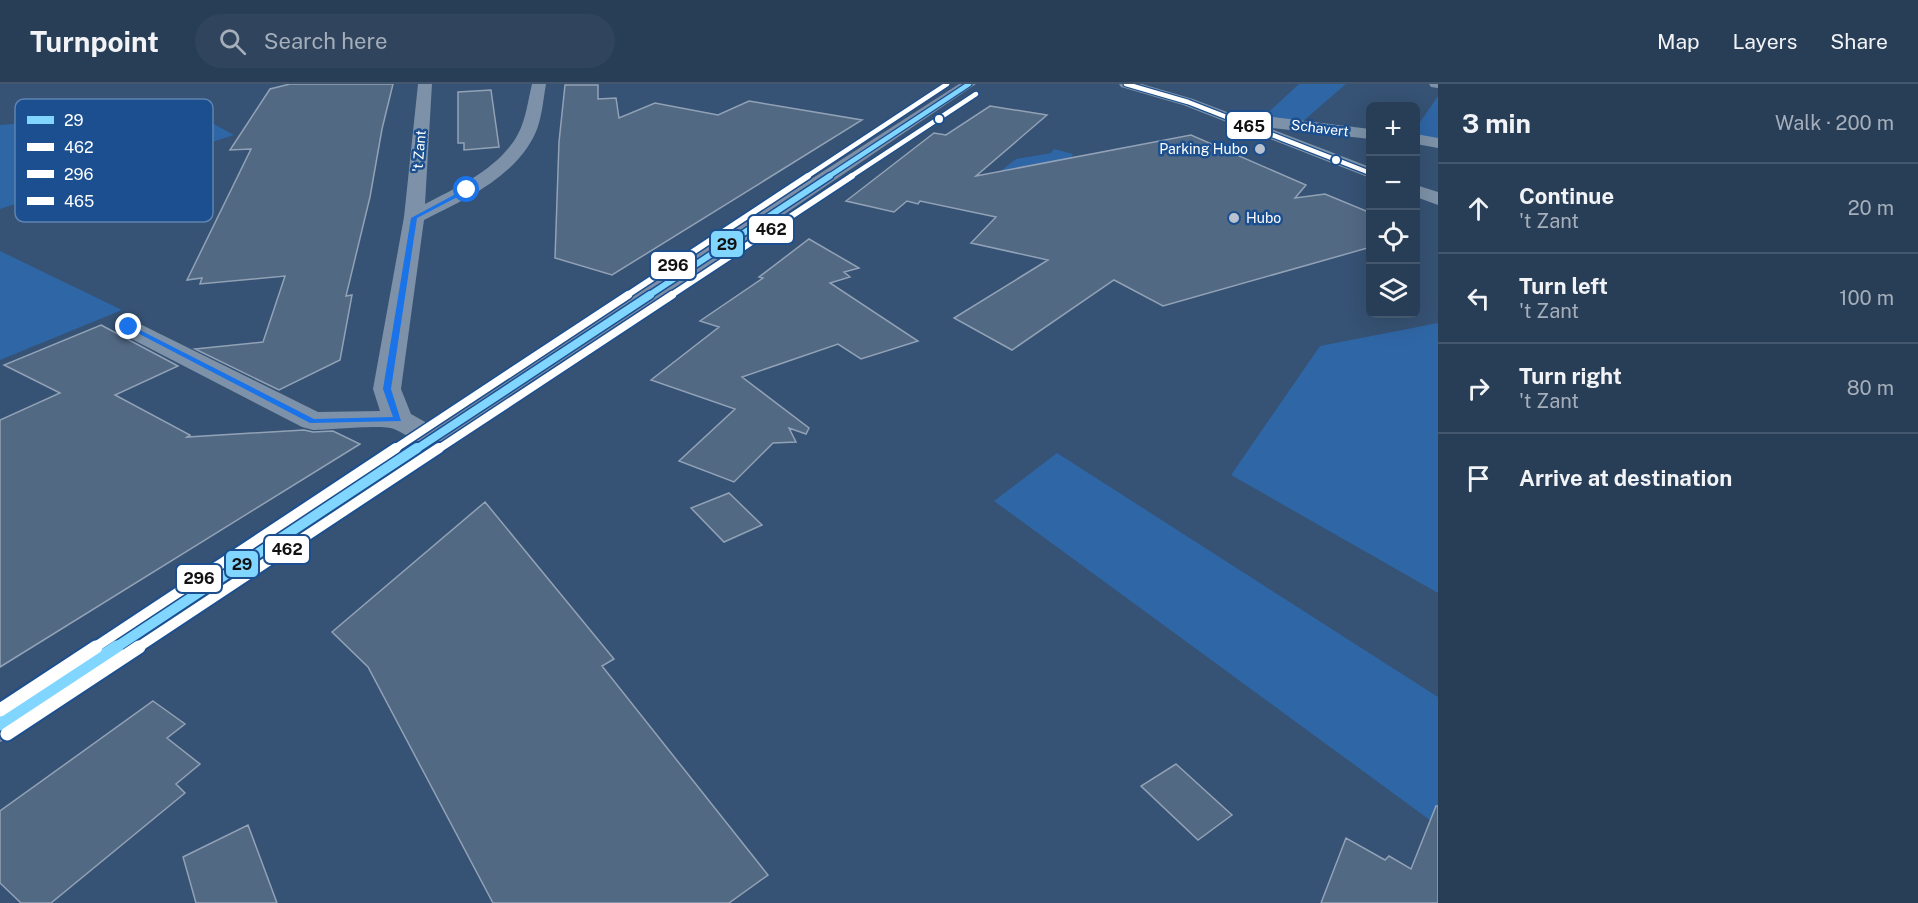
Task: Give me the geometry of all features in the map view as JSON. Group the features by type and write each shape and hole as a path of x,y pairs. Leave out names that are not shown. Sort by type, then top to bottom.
{"main road":[{"path":"0,724 969,84"}],"street":[{"name":"'t Zant","path":"398,419 387,389 414,218 425,84"},
{"path":"414,218 467,190 515,152 527,133 539,84"},
{"path":"1126,84 1169,95 1366,171"},
{"name":"Schavert","path":"1234,120 1273,122 1366,133"},
{"path":"1420,140 1438,142"},
{"path":"1420,193 1438,200"},
{"path":"129,327 313,421 398,419 432,438"}],"shaded area":[{"path":"1299,84 1346,84 1302,122 1262,118"},
{"path":"1438,96 1438,139 1420,137 1420,122"},
{"path":"15,124 15,204 0,209 0,125"},
{"path":"213,124 234,135 213,142"},
{"path":"1054,149 1073,154 1070,162 993,177 1016,159 1051,153"},
{"path":"0,251 122,310 0,360"},
{"path":"1438,323 1438,593 1231,475 1320,346"},
{"path":"1057,453 1438,697 1438,826 994,501"}],"building":[{"path":"290,84 393,84 382,129 370,197 346,296 352,295 340,360 279,390 195,349 263,342 285,276 200,284 202,278 187,280 251,149 230,150 270,89"},
{"path":"565,85 598,85 598,99 616,98 619,118 655,103 718,115 749,101 862,120 612,275 555,258 559,142"},
{"path":"491,90 499,147 464,150 464,143 458,143 458,92"},
{"path":"990,106 1047,115 976,176 1191,135 1306,185 1295,198 1325,194 1366,211 1366,248 1163,306 1114,280 1012,350 954,318 1048,260 971,243 996,217 920,201 918,204 907,201 894,212 846,201 934,133 946,135"},
{"path":"809,239 859,268 844,272 850,277 830,283 918,341 861,359 838,344 742,377 809,428 806,434 789,428 796,442 773,443 734,482 679,461 735,409 651,380 719,327 700,321 763,278 759,277"},
{"path":"101,325 178,366 115,395 190,435 187,437 304,430 333,431 360,444 0,667 0,420 60,393 4,365"},
{"path":"729,493 762,525 724,542 691,508"},
{"path":"485,502 614,659 602,666 768,875 729,903 493,903 368,667 332,632"},
{"path":"153,701 185,724 167,738 200,764 176,784 185,793 51,903 21,903 0,883 0,811"},
{"path":"1176,764 1232,815 1198,840 1141,786"},
{"path":"1436,806 1438,806 1438,903 1321,903 1346,838 1385,860 1389,856 1411,869"},
{"path":"248,825 277,903 196,903 183,857"}],"transit line":[{"name":"296","path":"0,710 947,84"},
{"name":"29","path":"0,724 969,84"},
{"name":"465","path":"1126,84 1188,102 1366,171"},
{"name":"462","path":"7,734 976,94"}],"place":[{"name":"Parking Hubo","path":"1260,149"},
{"name":"Hubo","path":"1234,218"}],"route":[{"path":"129,327 313,421 398,419 387,389 414,218 467,190"}]}
